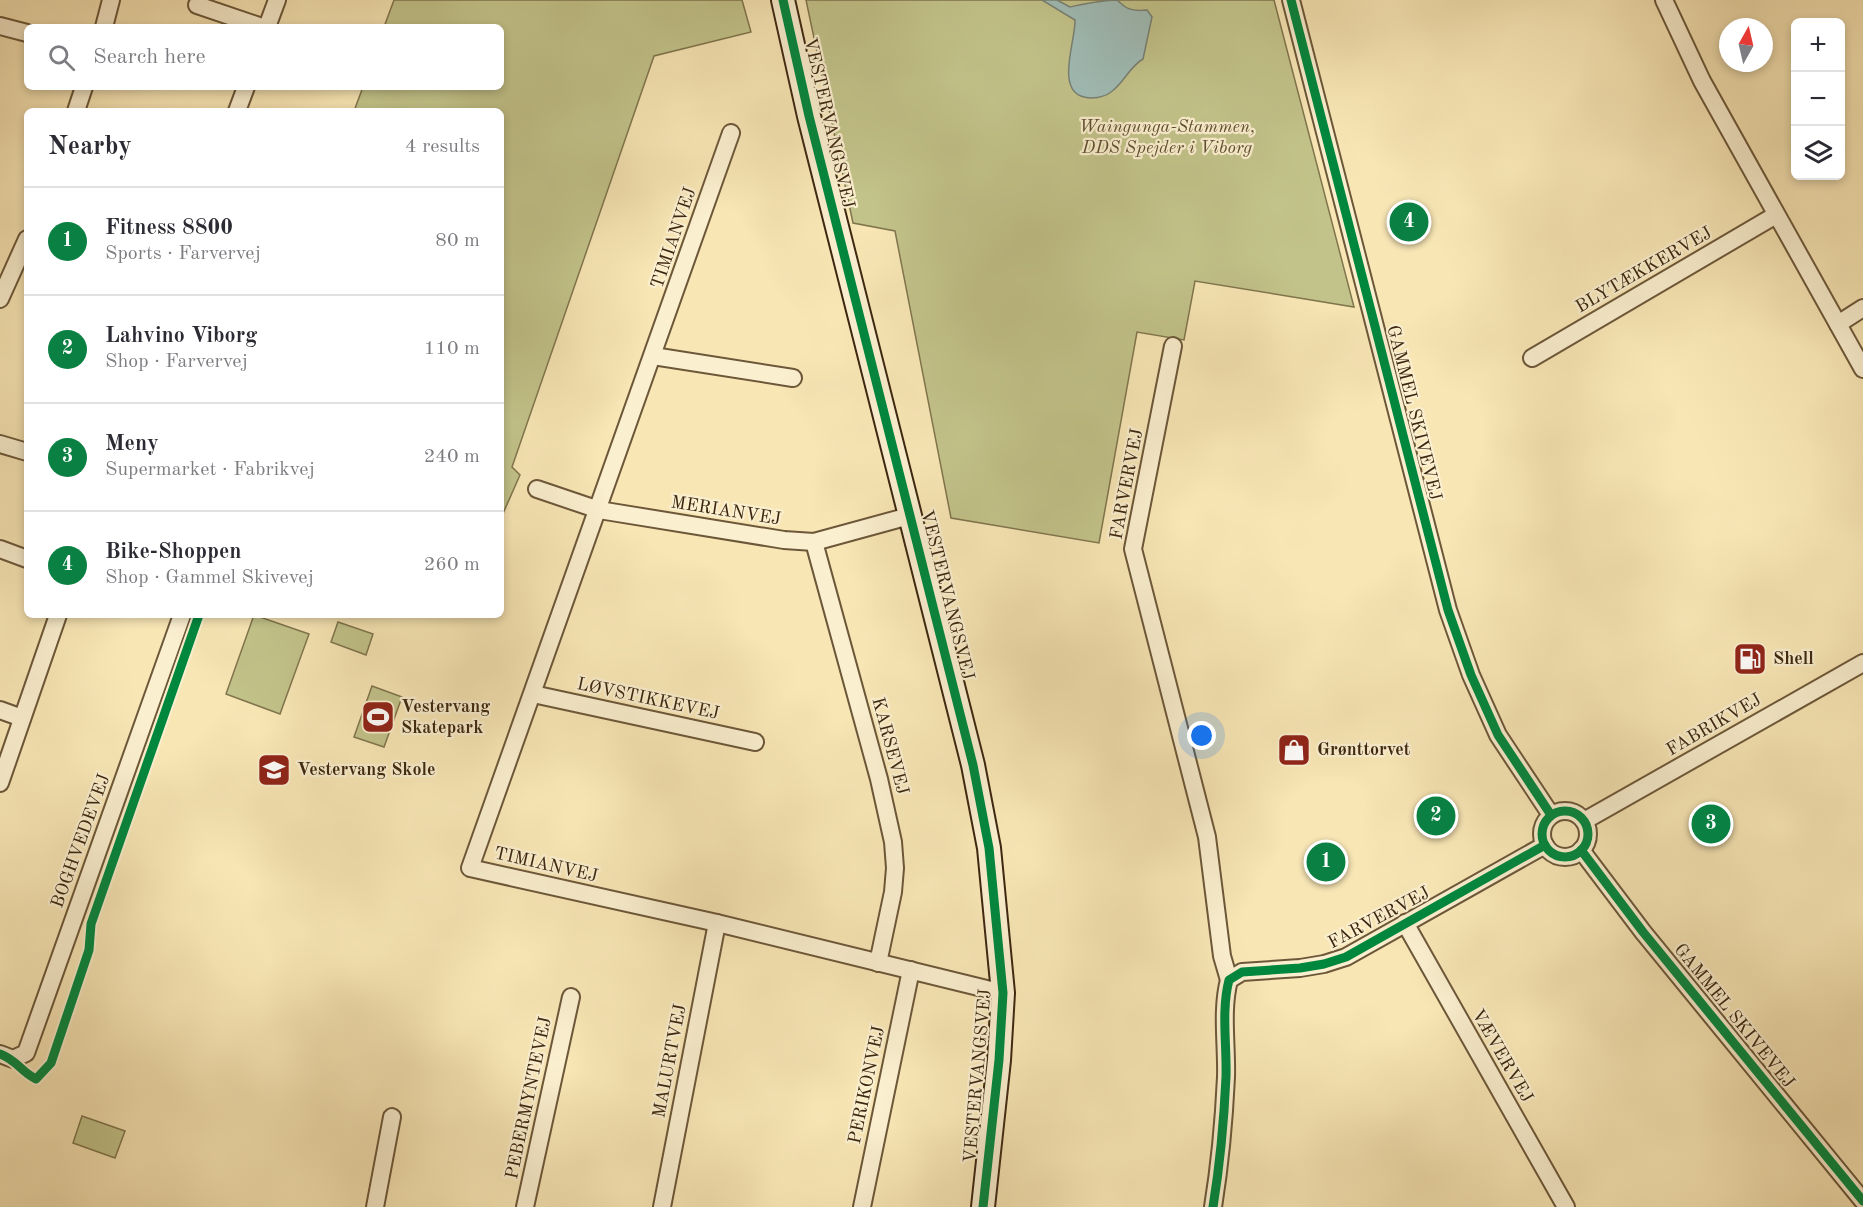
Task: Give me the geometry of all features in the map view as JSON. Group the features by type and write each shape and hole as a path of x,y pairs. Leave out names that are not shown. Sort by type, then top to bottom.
{"street":[{"path":"105,24 111,0"},
{"path":"268,24 277,0"},
{"name":"VESTERVANGSVEJ","path":"783,0 812,126 973,765 986,829 1003,993 999,1060 983,1207"},
{"name":"GAMMEL SKIVEVEJ","path":"1291,0 1448,610 1471,675 1498,735 1551,815"},
{"path":"1664,0 1702,81 1863,369"},
{"path":"196,5 253,24"},
{"path":"0,26 24,32"},
{"path":"77,108 83,90"},
{"path":"238,108 245,90"},
{"name":"TIMIANVEJ","path":"731,133 470,868 717,923 1003,993"},
{"name":"BLYTÆKKERVEJ","path":"1532,358 1776,215"},
{"path":"0,299 24,245"},
{"path":"1838,324 1863,308"},
{"name":"FARVERVEJ","path":"1173,346 1133,549 1207,837 1222,956 1229,980 1225,995 1226,1077 1218,1178 1213,1207"},
{"path":"653,356 793,378"},
{"path":"0,444 24,451"},
{"name":"MERIANVEJ","path":"537,489 598,510 784,540 814,542 909,516"},
{"name":"KARSEVEJ","path":"814,542 879,779 893,842 895,868 893,892 878,963"},
{"path":"0,549 24,558"},
{"path":"0,783 57,618"},
{"name":"BOGHVEDEVEJ","path":"6,1056 26,1053 181,618"},
{"name":"FABRIKVEJ","path":"1584,821 1863,663"},
{"name":"LØVSTIKKEVEJ","path":"533,694 755,742"},
{"path":"0,710 22,718"},
{"path":"1569,811 1584,821 1588,836 1576,855 1562,857 1555,855 1545,845 1542,829 1551,815 1569,811"},
{"name":"FARVERVEJ","path":"1229,980 1242,972 1324,964 1346,957 1483,882 1545,845"},
{"name":"GAMMEL SKIVEVEJ","path":"1581,850 1643,932 1863,1201"},
{"name":"MALURTVEJ","path":"662,1207 717,923"},
{"name":"VÆVERVEJ","path":"1405,923 1566,1207"},
{"name":"PERIKONVEJ","path":"862,1207 911,970"},
{"name":"PEBERMYNTEVEJ","path":"525,1207 571,997"},
{"path":"375,1207 392,1117"}],"green space":[{"path":"394,0 742,0 751,32 654,56 512,467 520,475 504,511 504,108 355,108 362,90 504,90 504,24 385,24"},
{"name":"Waingunga-Stammen, DDS Spejder i Viborg","path":"806,0 1274,0 1354,307 1195,281 1184,340 1137,332 1099,543 951,518 895,231 853,223"},
{"path":"253,618 263,618 309,634 280,714 226,694"},
{"path":"338,622 373,634 366,655 331,642"},
{"name":"Vestervang Skatepark","path":"372,686 402,697 384,747 354,737"},
{"path":"82,1116 125,1131 115,1158 73,1143"}],"water":[{"path":"1042,0 1057,0 1070,7 1117,0 1129,9 1147,10 1152,17 1143,59 1108,94 1090,98 1075,93 1070,85 1069,63 1075,20"}],"cycle path":[{"path":"783,0 809,116 973,765 989,848 1003,993 999,1060 983,1207"},
{"path":"1291,0 1448,610 1471,675 1498,735 1551,815"},
{"path":"0,1054 36,1079 51,1063 89,950 91,924 198,618"},
{"path":"1565,811 1581,818 1588,834 1581,850 1565,857 1549,850 1542,834 1549,818 1565,811"},
{"path":"1213,1207 1224,1109 1225,1016 1229,980 1242,972 1300,968 1346,957 1545,845"},
{"path":"1581,850 1643,932 1863,1201"}],"place":[{"name":"Bike-Shoppen","path":"1409,222"},
{"name":"Shell","path":"1750,659"},
{"name":"Vestervang Skatepark","path":"378,717"},
{"name":"Grønttorvet","path":"1294,750"},
{"name":"Vestervang Skole","path":"274,770"},
{"name":"Lahvino Viborg","path":"1436,816"},
{"name":"Meny","path":"1711,824"},
{"name":"Fitness 8800","path":"1326,862"}]}
